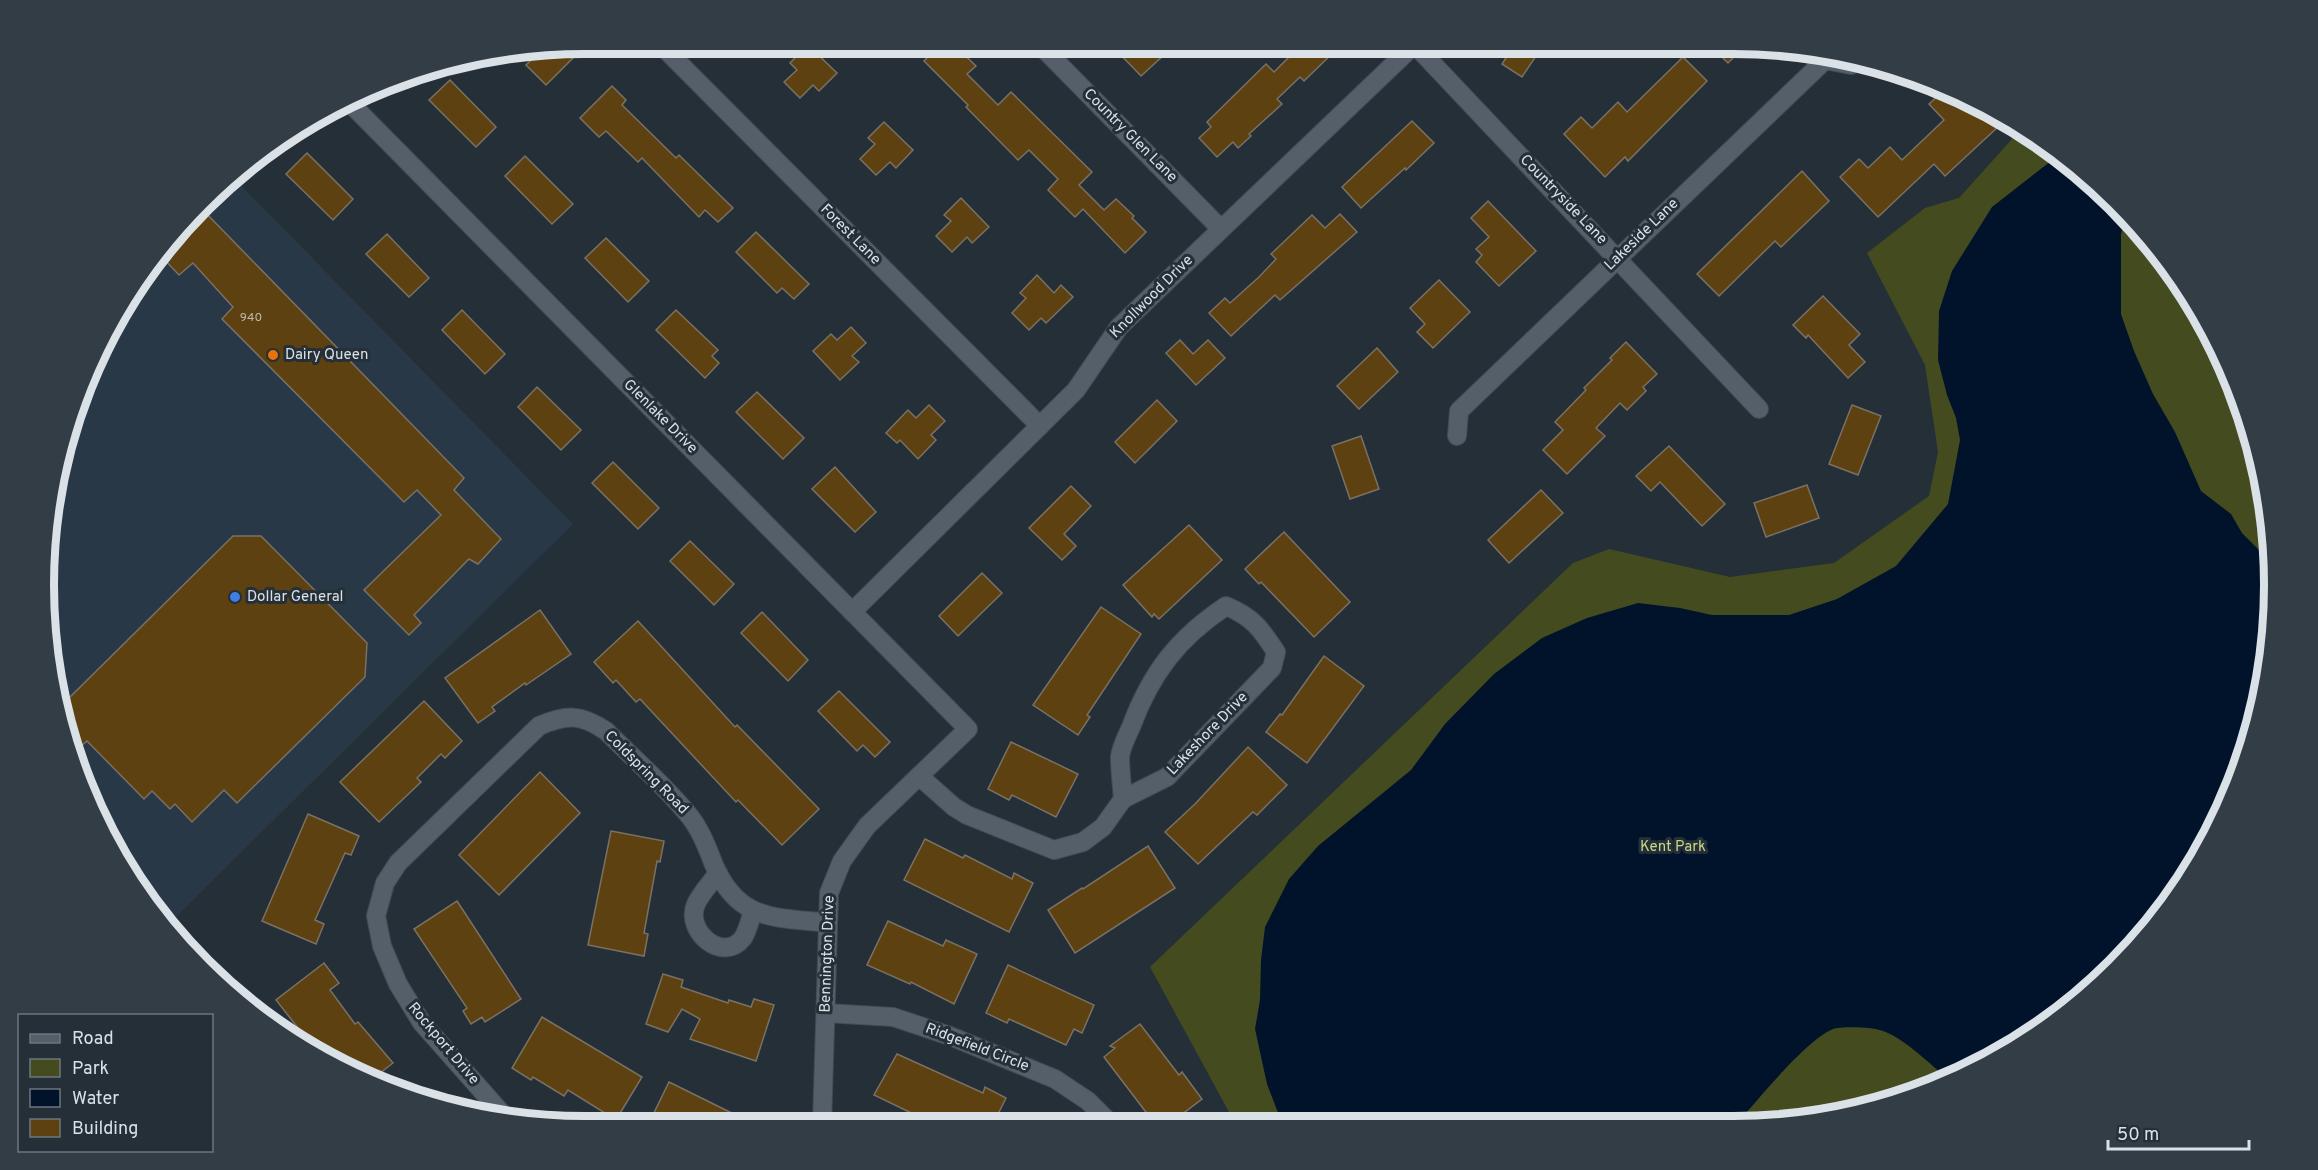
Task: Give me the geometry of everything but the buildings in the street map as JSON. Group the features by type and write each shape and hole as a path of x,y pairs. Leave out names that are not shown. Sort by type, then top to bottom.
{"street":[{"name":"Forest Lane","path":"670,54 1040,426"},
{"name":"Country Glen Lane","path":"1049,54 1221,229"},
{"name":"Knollwood Drive","path":"852,612 1076,390 1119,327 1405,54"},
{"name":"Countryside Lane","path":"1424,54 1760,409"},
{"name":"Lakeside Lane","path":"1457,436 1459,411 1823,62"},
{"name":"Glenlake Drive","path":"354,107 968,729"},
{"name":"Lakeshore Drive","path":"1226,606 1242,612 1259,626 1276,652 1272,668 1167,777 1123,799 1120,755 1139,704 1152,678 1185,639 1226,606"},
{"name":"Coldspring Road","path":"450,813 539,726 555,719 574,716 595,723 606,731 688,813 699,830 718,873 737,902 753,911 774,917 828,923"},
{"name":"Bennington Drive","path":"822,1116 829,893 838,869 851,846 867,826 968,729"},
{"path":"919,776 954,807 967,815 1054,850 1073,846 1095,834 1103,827 1123,799"},
{"name":"Rockport Drive","path":"450,813 390,873 381,893 376,916 382,946 407,1002 422,1023 497,1108"},
{"path":"718,873 695,906 698,934 713,944 733,946 742,939 753,911"},
{"name":"Ridgefield Circle","path":"826,1013 893,1017 950,1036 1055,1079 1088,1101 1104,1116"}],"shaded area":[{"path":"239,183 573,524 173,920 143,880 125,850 94,788 82,756 64,689 59,654 55,620 55,550 64,481 82,414 94,382 125,319 143,290 186,235 210,210"}],"green space":[{"name":"Kent Park","path":"2015,135 2083,186 2132,235 2175,290 2209,350 2224,382 2246,448 2254,481 2263,550 2263,620 2254,689 2236,756 2224,788 2193,850 2175,880 2154,908 2132,935 2083,984 2028,1027 1968,1061 1936,1076 1904,1088 1837,1106 1768,1115 1733,1116 1231,1116 1150,967 1573,563 1609,549 1730,577 1834,563 1929,496 1938,452 1925,365 1867,253 1925,208 1959,198"}],"water":[{"name":"Kent Park","path":"2052,161 2083,186 2123,225 2121,314 2134,351 2153,394 2175,432 2201,491 2231,514 2242,533 2263,554 2263,620 2259,654 2254,689 2236,756 2224,788 2193,850 2175,880 2154,908 2108,960 2056,1006 2028,1027 1998,1045 1942,1073 1892,1035 1873,1029 1843,1027 1833,1029 1809,1045 1744,1116 1279,1116 1267,1084 1255,1029 1260,1000 1265,927 1289,879 1318,846 1411,770 1445,724 1494,674 1542,638 1587,618 1638,603 1712,615 1789,615 1837,599 1896,566 1948,504 1960,440 1956,418 1938,360 1939,311 1952,271 1992,207"}],"place":[{"name":"Dairy Queen","path":"273,355"},
{"name":"Dollar General","path":"235,597"}]}
